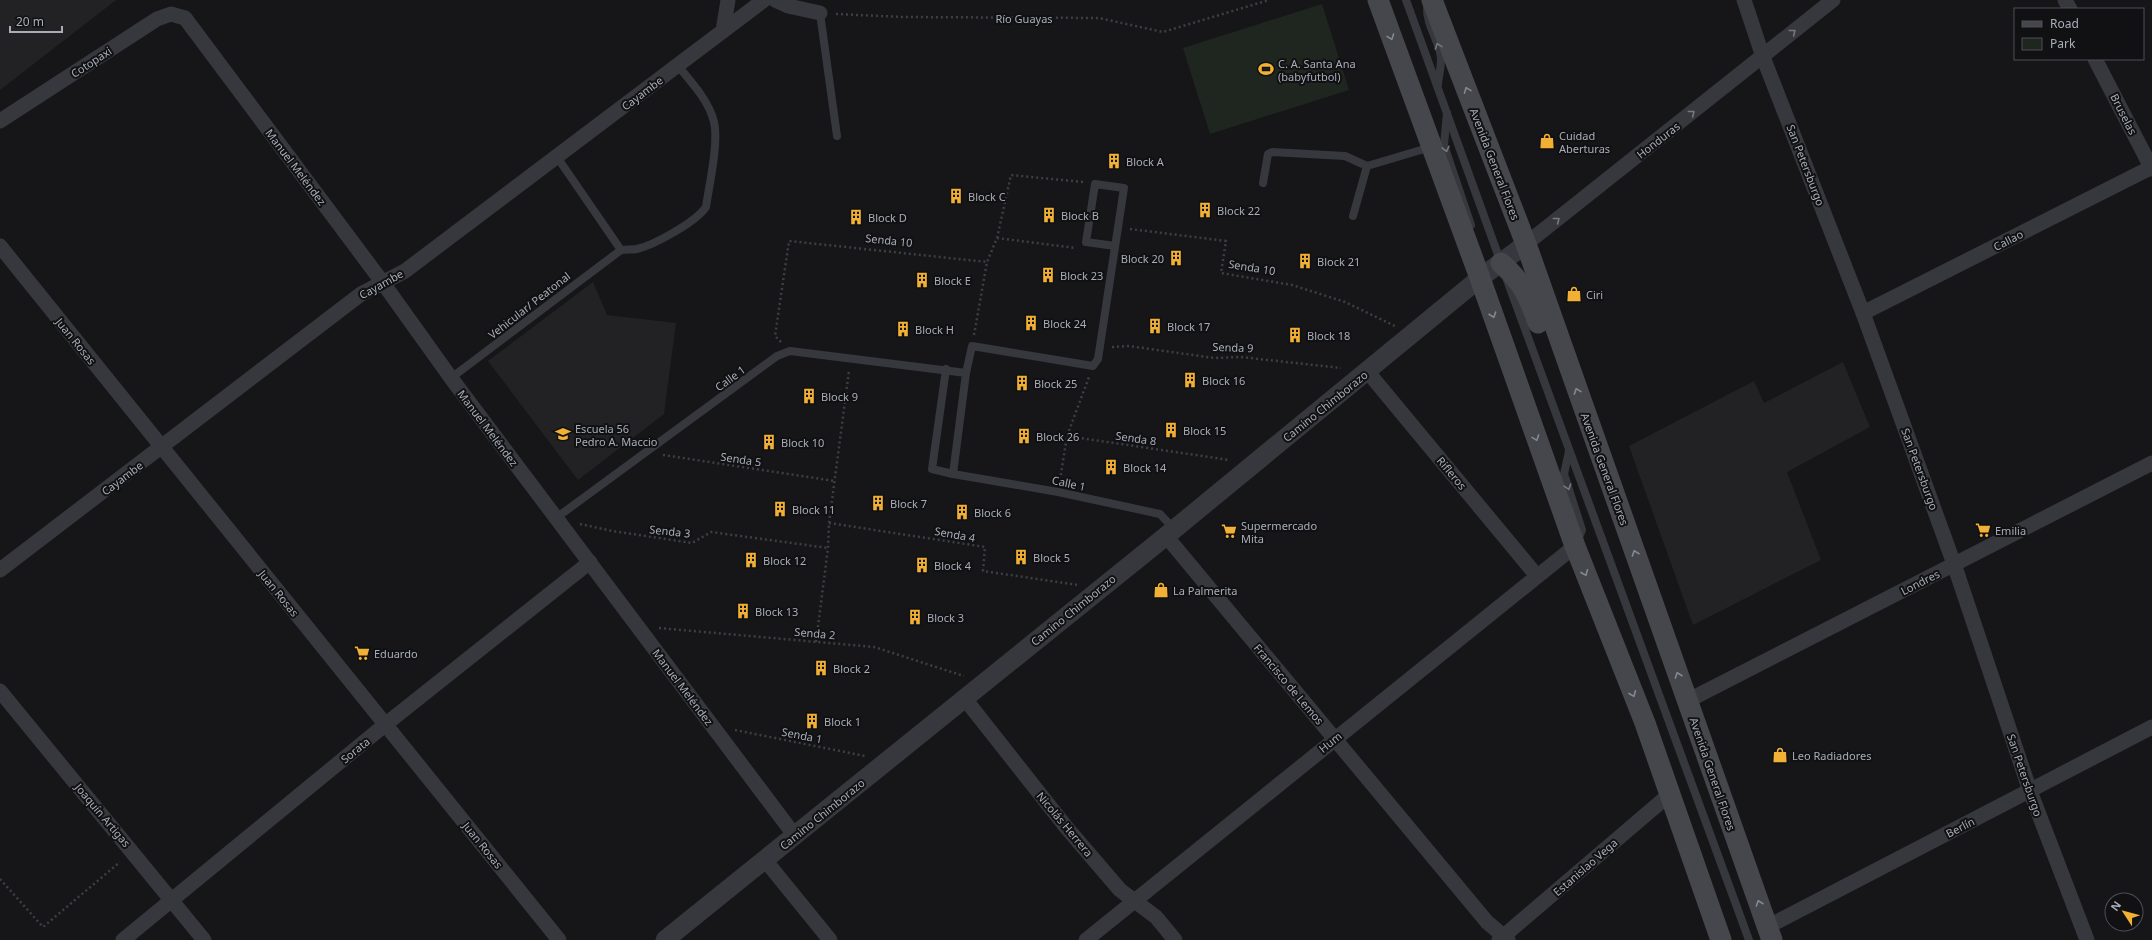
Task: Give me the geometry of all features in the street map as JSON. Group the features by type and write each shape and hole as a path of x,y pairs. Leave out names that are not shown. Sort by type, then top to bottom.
{"main road":[{"path":"1378,0 1480,278 1575,546 1645,724 1721,940"},
{"name":"Avenida General Flores","path":"1432,0 1526,244 1770,934"},
{"path":"1501,263 1517,278 1526,290 1584,450 1593,466 1612,488"}],"street":[{"path":"723,31 728,0"},
{"name":"Cayambe","path":"0,570 361,294 405,271 764,0"},
{"path":"775,0 788,6 820,14"},
{"name":"San Petersburgo","path":"1744,0 1763,57 1863,313 1954,564 2030,791 2087,940"},
{"name":"Honduras","path":"1480,278 1526,244 1833,0"},
{"name":"Cotopaxi","path":"0,121 157,19 171,14 185,18"},
{"name":"Manuel Meléndez","path":"185,18 383,283 451,378 795,836"},
{"name":"Bruselas","path":"2096,60 2152,168"},
{"name":"Callao","path":"1863,313 2152,168"},
{"name":"Juan Rosas","path":"0,246 161,448 386,724 559,940"},
{"name":"Camino Chimborazo","path":"665,940 965,699 1410,337 1480,278"},
{"name":"Rifleros","path":"1367,371 1537,576"},
{"name":"Londres","path":"1687,701 2152,463"},
{"name":"Francisco de Lemos","path":"1170,532 1334,739 1504,939"},
{"name":"Hum","path":"1086,940 1575,546"},
{"name":"Sorata","path":"123,940 386,724 590,562"},
{"name":"Joaquín Artigas","path":"0,691 204,940"},
{"name":"Nicolás Herrera","path":"965,699 1066,827 1120,890 1156,917 1175,940"},
{"name":"Berlín","path":"1770,934 2030,791 2152,727"},
{"name":"Estanislao Vega","path":"1504,939 1670,794"},
{"path":"765,860 830,940"}],"lane":[{"name":"Avenida General Flores","path":"1406,0 1438,84 1501,263 1749,940"},
{"name":"Avenida General Flores","path":"1427,0 1426,14 1440,52 1441,64 1438,84"},
{"path":"820,14 837,136"},
{"name":"Vehicular/ Peatonal","path":"451,378 621,250 638,248 684,226 701,215 706,207 715,139 714,123 705,102 678,66"},
{"name":"Avenida General Flores","path":"1447,110 1444,145 1476,236"},
{"path":"1263,183 1268,154 1272,152 1345,156 1367,166 1432,147"},
{"path":"557,157 621,250"},
{"path":"1353,216 1367,166"},
{"path":"953,474 966,372 972,346 1093,366 1098,359 1124,188 1095,184 1086,242 1115,246"},
{"path":"1478,250 1480,278"},
{"path":"790,351 851,357 966,372"},
{"name":"Calle 1","path":"556,518 644,452 777,356 790,351"},
{"name":"Calle 1","path":"946,369 932,469 1058,492 1160,514 1170,532"},
{"path":"1570,450 1564,474 1582,530 1575,546"}],"path":[{"name":"Río Guayas","path":"820,14 902,17 1099,18 1163,32 1269,0"},
{"path":"972,346 987,262 997,238 1011,175 1095,184"},
{"name":"Senda 10","path":"1118,227 1226,241 1221,273 1292,285 1344,302 1390,322 1410,337"},
{"path":"997,238 1074,249 1086,242"},
{"name":"Senda 10","path":"790,351 775,336 789,240 987,262"},
{"name":"Senda 9","path":"1099,347 1128,346 1214,358 1241,357 1367,371"},
{"path":"816,642 828,548 828,523 851,357"},
{"path":"1058,492 1067,436 1093,366"},
{"name":"Senda 8","path":"1067,436 1236,461 1245,471"},
{"name":"Senda 5","path":"644,452 834,481"},
{"name":"Senda 3","path":"556,518 612,531 692,543 711,532 828,548"},
{"name":"Senda 4","path":"828,523 985,547 983,571 1100,588"},
{"name":"Senda 2","path":"638,626 874,647 985,682"},
{"name":"Senda 1","path":"713,726 888,761"},
{"path":"0,879 43,927 133,852"}],"shaded area":[{"path":"0,0 116,0 0,90"},
{"path":"593,282 607,315 676,323 664,414 578,480 488,361"},
{"path":"1843,362 1870,427 1787,472 1821,560 1693,625 1629,446 1754,381 1764,403"}],"green space":[{"name":"C. A. Santa Ana (babyfutbol)","path":"1322,4 1349,90 1210,134 1183,48"}],"place":[{"name":"C. A. Santa Ana (babyfutbol)","path":"1266,69"},
{"name":"Cuidad Aberturas","path":"1547,141"},
{"name":"Block A","path":"1114,161"},
{"name":"Block C","path":"956,196"},
{"name":"Block 22","path":"1205,210"},
{"name":"Block B","path":"1049,215"},
{"name":"Block D","path":"856,217"},
{"name":"Block 20","path":"1176,258"},
{"name":"Block 21","path":"1305,261"},
{"name":"Block 23","path":"1048,275"},
{"name":"Block E","path":"922,280"},
{"name":"Ciri","path":"1574,294"},
{"name":"Block 24","path":"1031,323"},
{"name":"Block 17","path":"1155,326"},
{"name":"Block H","path":"903,329"},
{"name":"Block 18","path":"1295,335"},
{"name":"Block 16","path":"1190,380"},
{"name":"Block 25","path":"1022,383"},
{"name":"Block 9","path":"809,396"},
{"name":"Block 15","path":"1171,430"},
{"name":"Escuela 56 Pedro A. Maccio","path":"563,434"},
{"name":"Block 26","path":"1024,436"},
{"name":"Block 10","path":"769,442"},
{"name":"Block 14","path":"1111,467"},
{"name":"Block 7","path":"878,503"},
{"name":"Block 11","path":"780,509"},
{"name":"Block 6","path":"962,512"},
{"name":"Emilia","path":"1983,530"},
{"name":"Supermercado Mita","path":"1229,531"},
{"name":"Block 5","path":"1021,557"},
{"name":"Block 12","path":"751,560"},
{"name":"Block 4","path":"922,565"},
{"name":"La Palmerita","path":"1161,590"},
{"name":"Block 13","path":"743,611"},
{"name":"Block 3","path":"915,617"},
{"name":"Eduardo","path":"362,653"},
{"name":"Block 2","path":"821,668"},
{"name":"Block 1","path":"812,721"},
{"name":"Leo Radiadores","path":"1780,755"}]}
